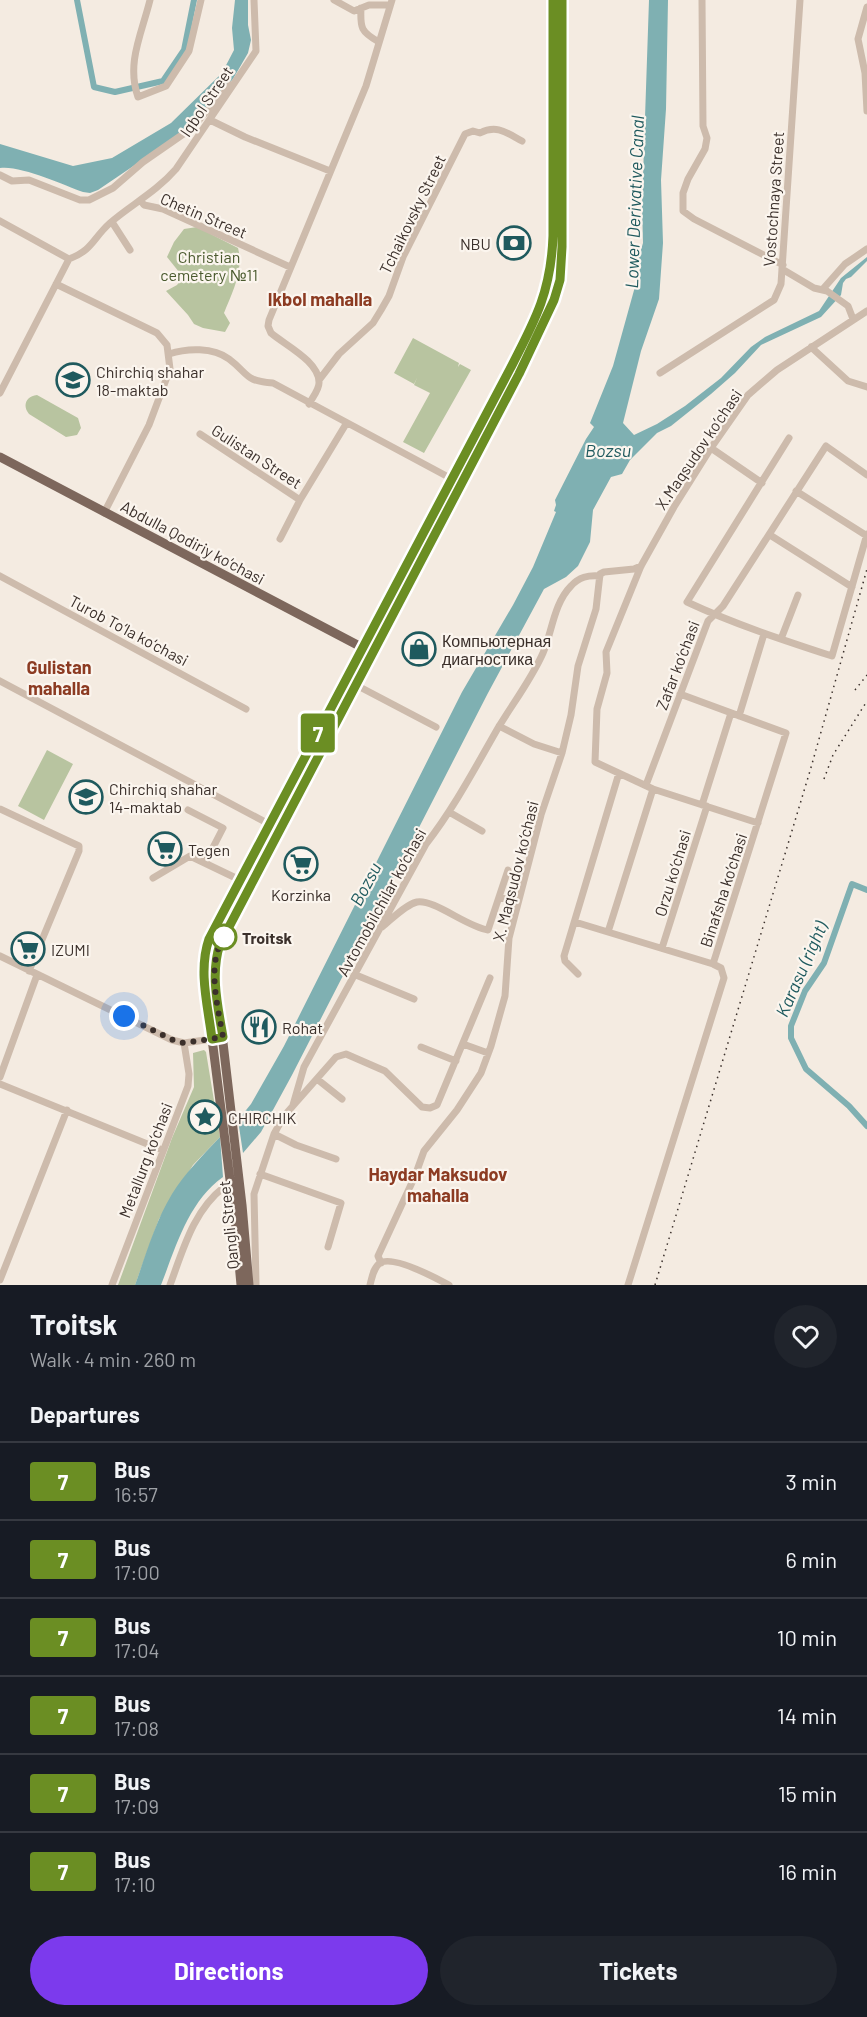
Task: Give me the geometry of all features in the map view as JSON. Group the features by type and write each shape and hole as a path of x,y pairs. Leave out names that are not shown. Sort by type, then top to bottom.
{"main road":[{"name":"Qangli Street","path":"241,1285 204,960 213,931 533,325 550,278 552,260 553,0"},
{"name":"Qangli Street","path":"249,1285 215,974 220,944 519,374 557,291 562,247 562,0"},
{"name":"Abdulla Qodiriy ko‘chasi","path":"0,457 372,653"},
{"path":"212,1039 223,1037"}],"street":[{"path":"150,0 136,50 133,82 138,97 166,86 189,51 201,0"},
{"name":"Iqbol Street","path":"69,259 88,249 112,222 165,182 176,170 256,51 254,0"},
{"path":"309,404 319,380 310,363 273,335 268,326 290,267 366,86 391,2 354,11 333,0"},
{"path":"702,0 703,126 707,140 703,153 683,191 684,211 688,216 783,267 814,288 824,291 848,306 853,320 867,311"},
{"name":"Vostochnaya Street","path":"660,373 774,300 781,284 800,0"},
{"path":"867,7 858,39 865,73 867,111"},
{"path":"361,8 361,26 364,32 379,42"},
{"path":"0,176 12,181 29,180 80,200 89,200 113,188 143,162 192,128 230,85 233,87"},
{"path":"210,120 245,137 330,171"},
{"name":"Tchaikovsky Street","path":"319,380 339,354 373,323 381,310 389,296 403,257 465,134 474,131 480,133 489,128 495,128 522,141"},
{"name":"Chetin Street","path":"141,201 144,205 163,209 290,267"},
{"path":"0,221 69,259 0,393"},
{"path":"112,222 130,250"},
{"path":"824,291 845,264 867,249"},
{"path":"56,284 158,333 166,342 169,354 170,369 149,425 104,513"},
{"name":"X.Maqsudov ko‘chasi","path":"619,773 596,762 597,709 607,673 606,652 641,566 674,507 748,395 777,370 853,320"},
{"path":"812,347 848,381 867,387"},
{"path":"169,354 194,348 220,355 229,359 249,379 273,383 452,479"},
{"name":"Gulistan Street","path":"280,538 346,424"},
{"name":"Gulistan Street","path":"200,434 300,500"},
{"name":"Zafar ko‘chasi","path":"646,785 708,621 714,615 687,602 789,438"},
{"path":"796,491 867,535 832,656 714,615 723,606 770,535 796,491 826,446 867,475"},
{"path":"711,448 762,483"},
{"path":"770,535 852,587"},
{"path":"600,576 604,572 634,569 641,566"},
{"name":"Avtomobilchilar ko‘chasi","path":"293,1105 304,1067 356,975 378,930 426,844 449,812 543,653 557,610 565,594 571,585 586,575 600,576"},
{"name":"Turob To‘la ko‘chasi","path":"0,576 246,709"},
{"name":"X. Maqsudov ko‘chasi","path":"370,1285 375,1269 381,1263 378,1256 424,1151 475,1083 488,1053 505,996 509,938 541,815 562,753 571,716 578,666 596,609 600,576"},
{"path":"781,639 798,595"},
{"name":"Orzu ko‘chasi","path":"662,948 705,806 764,634"},
{"path":"0,681 269,824"},
{"path":"356,685 436,727"},
{"path":"578,974 564,956 619,773 653,789 758,823 786,733 680,694"},
{"path":"499,726 534,744 562,753"},
{"path":"608,932 653,789"},
{"path":"0,809 79,846 79,851 29,971"},
{"path":"188,810 223,828 205,863"},
{"path":"449,812 482,831"},
{"name":"Binafsha ko‘chasi","path":"713,964 758,823"},
{"path":"153,878 190,856 240,880"},
{"path":"378,930 416,902 429,902 476,928 488,930 508,870"},
{"path":"499,898 518,900"},
{"path":"575,922 713,964 721,968 724,978 628,1285"},
{"path":"0,956 167,1038 184,1043 212,1039"},
{"path":"0,1077 37,975"},
{"path":"356,975 414,999"},
{"path":"256,1285 254,1194 274,1134 284,1116 336,1058 346,1054 385,1071 422,1107 430,1108 437,1105 490,978"},
{"name":"Metallurg ko‘chasi","path":"112,1285 188,1082 184,1043"},
{"path":"463,1044 488,1053"},
{"path":"421,1047 456,1061"},
{"path":"317,1079 342,1099"},
{"path":"0,1084 162,1150"},
{"path":"0,1280 67,1110"},
{"path":"274,1134 296,1145 336,1159"},
{"path":"260,1174 341,1203 328,1246"},
{"path":"170,1285 194,1224 216,1194 224,1187"},
{"path":"381,1263 392,1262 423,1272 449,1285"}],"green space":[{"name":"Christian cemetery №11","path":"197,227 238,248 238,273 224,313 230,323 225,332 194,324 166,291 177,285 183,277 167,257 174,242 184,229"},
{"path":"413,338 459,363 458,367 460,364 471,370 424,453 403,442 430,393 414,385 417,378 414,384 394,373"},
{"path":"37,395 78,418 81,428 77,435 66,437 29,414 26,402 30,397"},
{"path":"47,750 73,764 44,820 18,806"},
{"path":"204,1050 220,1137 193,1165 159,1219 135,1285 118,1285 172,1138 194,1087 193,1053"}],"water":[{"path":"235,0 248,0 248,25 251,40 248,53 233,79 188,129 98,190 90,193 30,172 0,168 0,144 73,166 112,158 171,123 222,73 234,50 232,28"},
{"name":"Bozsu","path":"649,0 668,0 666,109 661,180 663,243 659,299 641,351 623,423 634,435 657,424 685,406 721,378 751,347 765,337 819,311 841,278 867,257 867,261 846,279 841,295 821,317 761,345 711,394 671,426 657,433 630,460 622,474 611,477 593,510 590,542 578,566 566,577 544,589 488,693 292,1075 261,1132 243,1153 238,1120 251,1104 284,1046 462,692 533,567 556,512 554,511 555,500 594,427 590,423 613,366 641,265 638,260 643,243 642,206"},
{"path":"220,1137 223,1177 211,1187 192,1212 184,1226 161,1285 135,1285 156,1227 172,1194 188,1171"}],"waterway":[{"path":"77,0 94,87 115,92 163,81 184,50 194,0"},
{"name":"Karasu (right)","path":"867,890 852,884 824,963 805,991 791,1026 791,1038 806,1069 849,1106 867,1126"}],"railway":[{"path":"655,1285 810,771 867,569"},
{"path":"855,690 867,675"},
{"path":"824,779 833,755 867,701"}],"bus line":[{"name":"7","path":"553,0 554,204 552,268 544,297 533,325 209,939 204,970 212,1039 223,1037 215,974 220,944 519,374 554,300 562,262 562,0"}],"place":[{"name":"NBU","path":"514,243"},
{"name":"Chirchiq shahar 18-maktab","path":"73,380"},
{"name":"Компьютерная диагностика","path":"419,649"},
{"name":"Chirchiq shahar 14-maktab","path":"86,797"},
{"name":"Tegen","path":"165,849"},
{"name":"Korzinka","path":"301,864"},
{"name":"Troitsk","path":"224,937"},
{"name":"IZUMI","path":"28,949"},
{"name":"Rohat","path":"259,1027"},
{"name":"CHIRCHIK","path":"205,1117"}],"district":[{"name":"Ikbol mahalla","path":"320,299"},
{"name":"Gulistan mahalla","path":"59,677"},
{"name":"Haydar Maksudov mahalla","path":"438,1184"}],"route":[{"path":"124,1016 177,1042 223,1037 215,968 220,944 224,937"}],"water label":[{"name":"Lower Derivative Canal","path":"634,202"}]}
